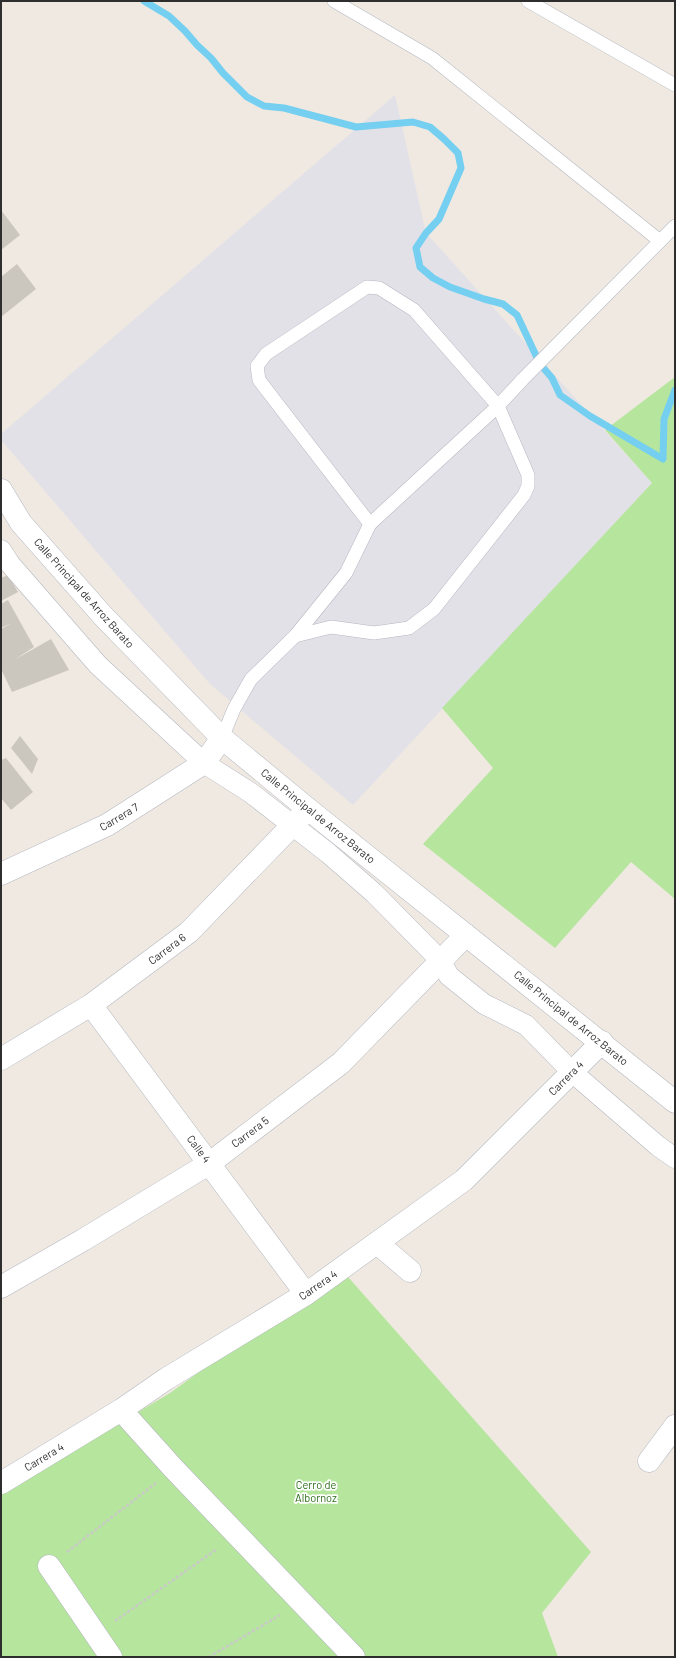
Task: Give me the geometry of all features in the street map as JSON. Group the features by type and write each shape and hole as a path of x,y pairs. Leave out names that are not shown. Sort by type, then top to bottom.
{"street":[{"name":"Calle Principal de Arroz Barato","path":"1,490 21,523 104,617 222,738 308,809 602,1042 675,1102"},
{"path":"1,550 10,564 98,665 204,763 251,793 328,853 374,894 440,960 449,976 484,1004 526,1025 572,1072 658,1146 675,1158"},
{"name":"Carrera 7","path":"1,874 107,826 204,763 222,738"},
{"name":"Carrera 6","path":"1,1059 91,1005 189,932 308,809"},
{"name":"Carrera 5","path":"1,1287 83,1240 210,1163 341,1063 466,935"},
{"name":"Calle 4","path":"91,1005 306,1294"},
{"name":"Carrera 4","path":"1,1483 121,1410 166,1379 306,1294 464,1180 602,1042"},
{"path":"377,1243 410,1271"},
{"path":"121,1410 174,1469 353,1657"},
{"path":"649,1462 675,1426"},
{"path":"49,1566 111,1657"}],"lane":[{"path":"334,1 432,58 660,241"},
{"path":"528,1 675,85"},
{"path":"222,738 234,709 251,679 295,636 346,574 370,524 498,406 675,226"},
{"path":"295,636 331,626 374,633 409,628 434,609 524,495 528,486 528,475 498,406 414,310 379,288 367,287 266,354 257,366 259,380 370,524"}],"path":[{"path":"49,1566 174,1469"},
{"path":"96,1635 237,1535"},
{"path":"209,1657 302,1603"}],"shaded area":[{"path":"395,95 426,233 652,483 353,805 210,684 1,440 1,434"}],"green space":[{"path":"675,377 675,899 631,862 555,948 423,844 493,768 442,708 652,483 605,430"},
{"name":"Cerro de Albornoz","path":"341,1269 591,1552 542,1613 558,1657 1,1657 1,1494 170,1393"}],"building":[{"path":"1,210 20,235 1,250"},
{"path":"17,264 36,289 1,317 1,277"},
{"path":"8,575 18,592 1,601 1,578"},
{"path":"8,600 34,647 14,660 51,639 69,670 12,692 1,669 1,629 12,623 1,628 1,604"},
{"path":"20,736 38,759 32,774 11,748"},
{"path":"6,758 33,792 11,810 1,798 1,760"}],"waterway":[{"path":"144,1 169,16 247,97 264,106 284,108 356,127 413,122 430,127 444,139 458,153 461,168 439,219 426,233 416,248 420,267 433,278 450,287 503,304 517,315 540,364 552,378 560,395 590,416 663,459 664,419 675,390"}]}
